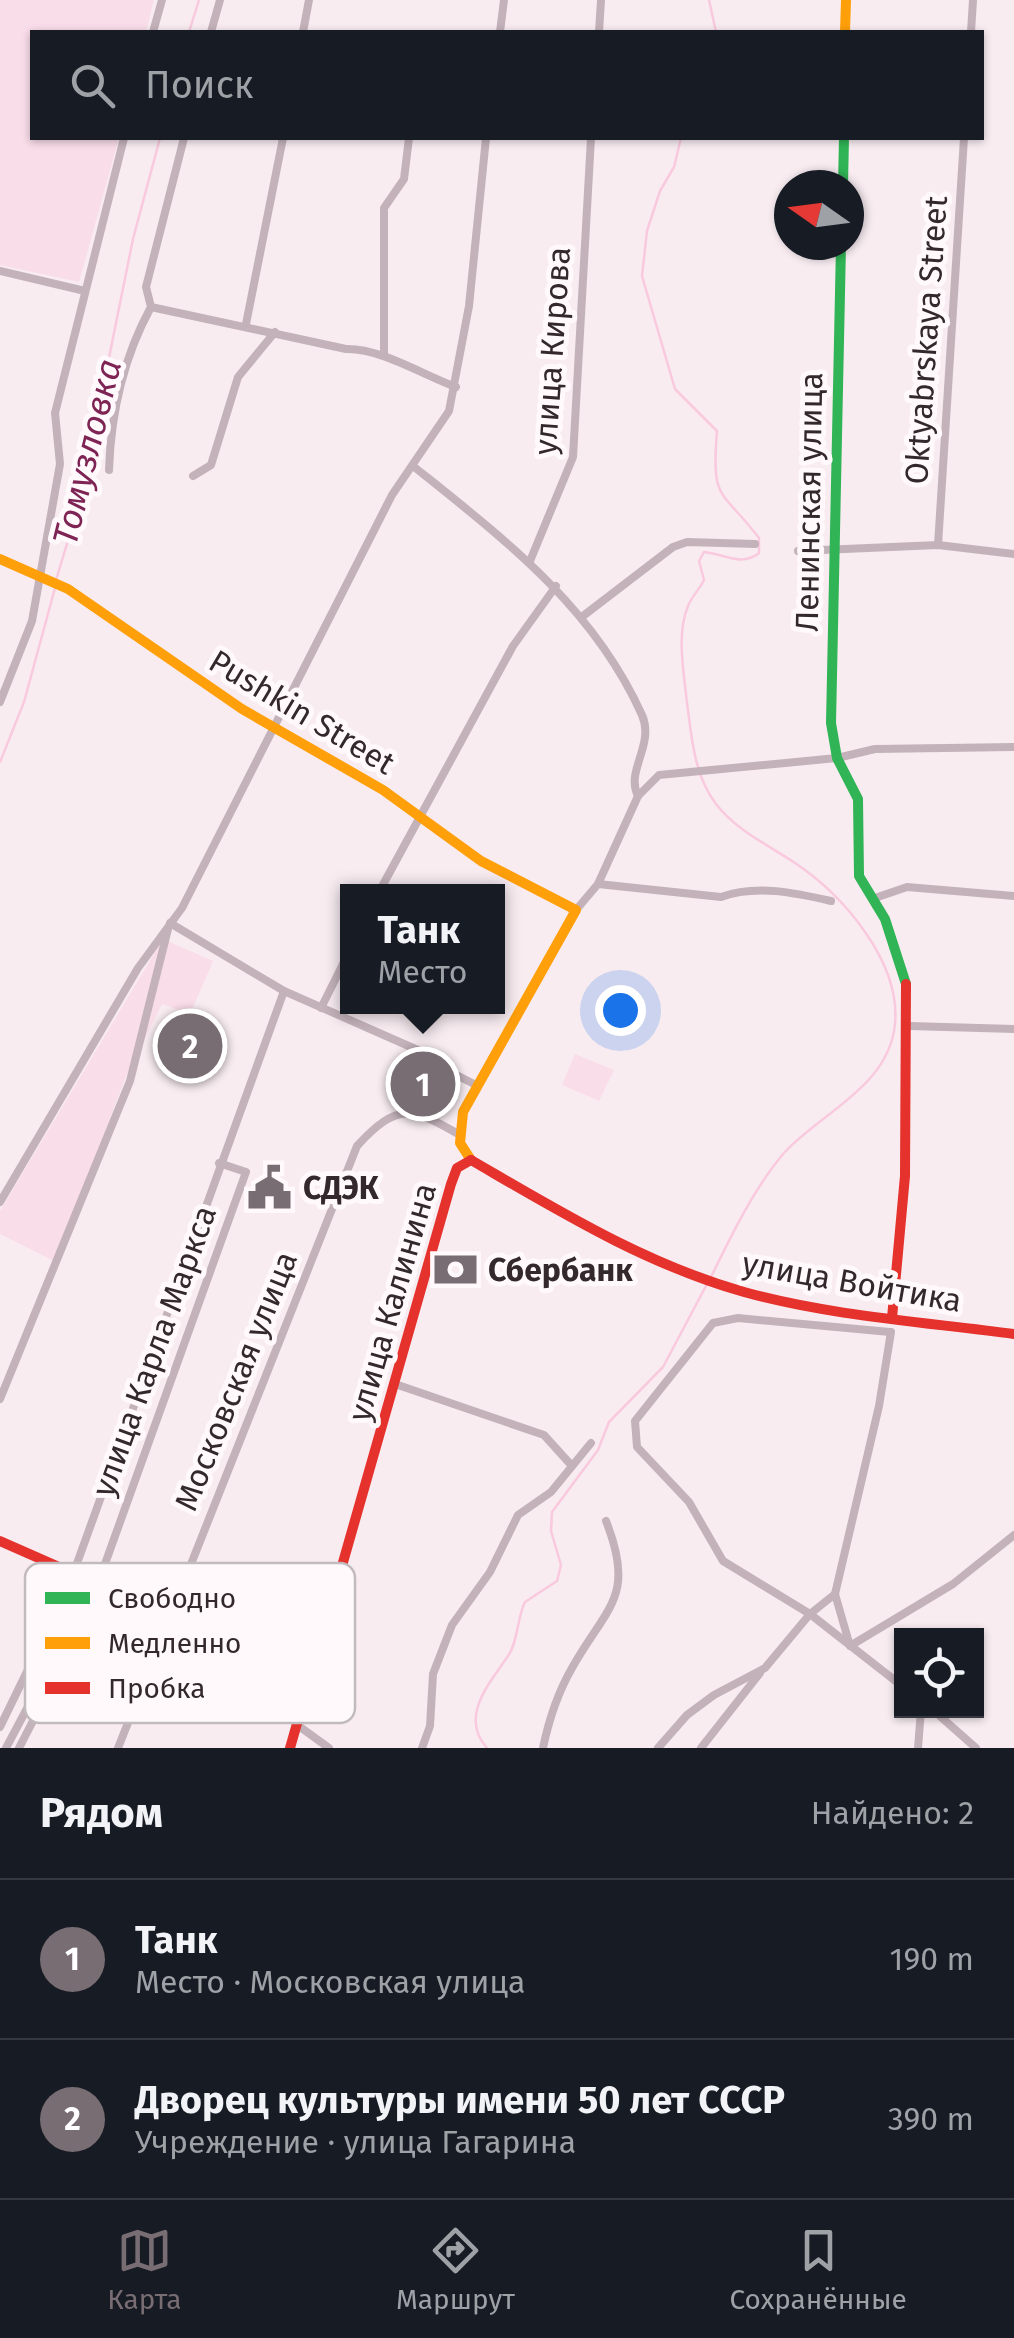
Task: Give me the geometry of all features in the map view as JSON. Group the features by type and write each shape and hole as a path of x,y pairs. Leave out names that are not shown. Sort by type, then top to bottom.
{"main road":[{"path":"846,0 846,30"},
{"path":"843,170 844,140"},
{"name":"Ленинская улица","path":"840,260 831,722 837,758 858,799 856,864 898,953 908,992 910,1026 905,1176 892,1318"},
{"name":"Pushkin Street","path":"0,559 68,589 273,726 418,813 480,861 576,910"},
{"path":"460,1135 458,1123 576,910"},
{"name":"улица Калинина","path":"343,1563 451,1184 457,1168 471,1160 460,1135"},
{"name":"улица Войтика","path":"471,1160 597,1233 741,1292 1014,1334"},
{"path":"0,1541 57,1563"},
{"name":"улица Калинина","path":"290,1748 296,1724"}],"street":[{"path":"154,30 162,0"},
{"path":"212,30 220,0"},
{"path":"303,30 309,0"},
{"path":"500,30 504,0"},
{"path":"599,30 601,0"},
{"path":"971,30 973,0"},
{"path":"0,702 32,621 60,464 56,413 123,140"},
{"path":"109,470 121,378 136,333 151,307 146,287 183,140"},
{"path":"246,324 283,140"},
{"path":"384,354 384,208 404,179 409,140"},
{"path":"0,1202 138,968 189,894 392,495 449,411 456,387 486,140"},
{"name":"улица Кирова","path":"530,561 573,457 592,140"},
{"name":"Oktyabrskaya Street","path":"938,546 964,140"},
{"path":"0,270 85,291"},
{"path":"151,307 384,354 397,365 456,387"},
{"path":"193,476 211,466 238,377 276,332"},
{"path":"413,466 530,561 583,616 647,731 634,780 638,796"},
{"path":"583,616 673,547 687,542 755,544"},
{"path":"798,551 938,546 1014,554"},
{"path":"383,884 418,813 512,646 556,586"},
{"path":"576,910 598,884 638,796 659,775 837,758 875,749 1014,747"},
{"path":"598,884 639,892 722,897 735,892 790,892 832,900"},
{"path":"872,899 907,887 1014,896"},
{"path":"170,923 284,991 404,1043 420,1051 421,1057 478,1086"},
{"path":"0,1399 130,1080 170,923"},
{"path":"321,1008 340,970"},
{"name":"улица Карла Маркса","path":"77,1563 219,1162 284,991"},
{"path":"910,1026 1014,1030"},
{"name":"Московская улица","path":"189,1563 357,1146 403,1112 412,1110 460,1135"},
{"name":"улица Карла Маркса","path":"109,1563 246,1172 219,1162"},
{"path":"890,1332 738,1318 712,1323 635,1421 633,1435 637,1446 689,1502 723,1561 810,1614 894,1680"},
{"path":"850,1646 835,1594 879,1406 892,1318"},
{"path":"395,1384 544,1435 572,1466"},
{"path":"422,1748 430,1726 434,1674 452,1625 490,1572 518,1514 551,1492 591,1443"},
{"path":"542,1748 556,1698 602,1623 618,1586 618,1552 606,1520"},
{"path":"850,1646 953,1584 1014,1535"},
{"path":"701,1748 810,1614 835,1594"},
{"path":"658,1748 688,1715 714,1695 764,1668"},
{"name":"улица Карла Маркса","path":"0,1727 25,1675"},
{"path":"6,1748 25,1712"},
{"path":"918,1748 920,1718"},
{"path":"942,1718 976,1748"},
{"name":"улица Карла Маркса","path":"19,1748 32,1723"},
{"name":"Московская улица","path":"118,1748 127,1723"},
{"path":"296,1724 329,1748"}],"shaded area":[{"path":"0,0 154,0 146,30 30,30 30,140 118,140 79,282 0,265"},
{"path":"163,939 213,961 190,1014 162,1004 126,1076 57,1258 52,1260 0,1234 0,1211"},
{"path":"575,1054 614,1070 599,1101 562,1085"}],"waterway":[{"name":"Томузловка","path":"190,30 199,0"},
{"path":"709,0 716,30"},
{"name":"Томузловка","path":"56,580 80,501 133,239 159,140"},
{"path":"681,140 674,167 660,191 647,231 642,276 675,389 717,431 716,471 721,493 759,538 759,553 753,557 739,559 704,552 699,561 704,580 684,617 682,642 695,756 709,793 724,813 832,893 865,932 889,977 895,1024 890,1046 867,1082 799,1139 773,1167 711,1277"},
{"name":"Томузловка","path":"0,762 24,702 55,588"},
{"path":"487,1748 476,1724 480,1701 511,1650 525,1602 557,1581 561,1565 551,1531 552,1512 598,1450 609,1422 663,1367 707,1284"}],"traffic: fast":[{"path":"843,170 844,140"},
{"path":"841,260 831,723 837,758 858,799 859,876 885,919 906,984"}],"traffic: slow":[{"path":"845,30 846,0"},
{"path":"0,559 68,589 242,709 383,790 481,861 576,910 463,1112 460,1143 471,1160"}],"traffic: jam":[{"path":"892,1318 905,1176 906,984"},
{"path":"471,1160 603,1235 672,1267 744,1292 878,1318 1014,1334"},
{"path":"343,1563 451,1184 457,1168 471,1160"},
{"path":"0,1541 50,1563"},
{"path":"290,1748 297,1723"}],"place":[{"name":"Дворец культуры имени 50 лет СССР","path":"190,1046"},
{"name":"Танк","path":"423,1084"},
{"name":"СДЭК","path":"270,1188"},
{"name":"Сбербанк","path":"455,1270"}]}
